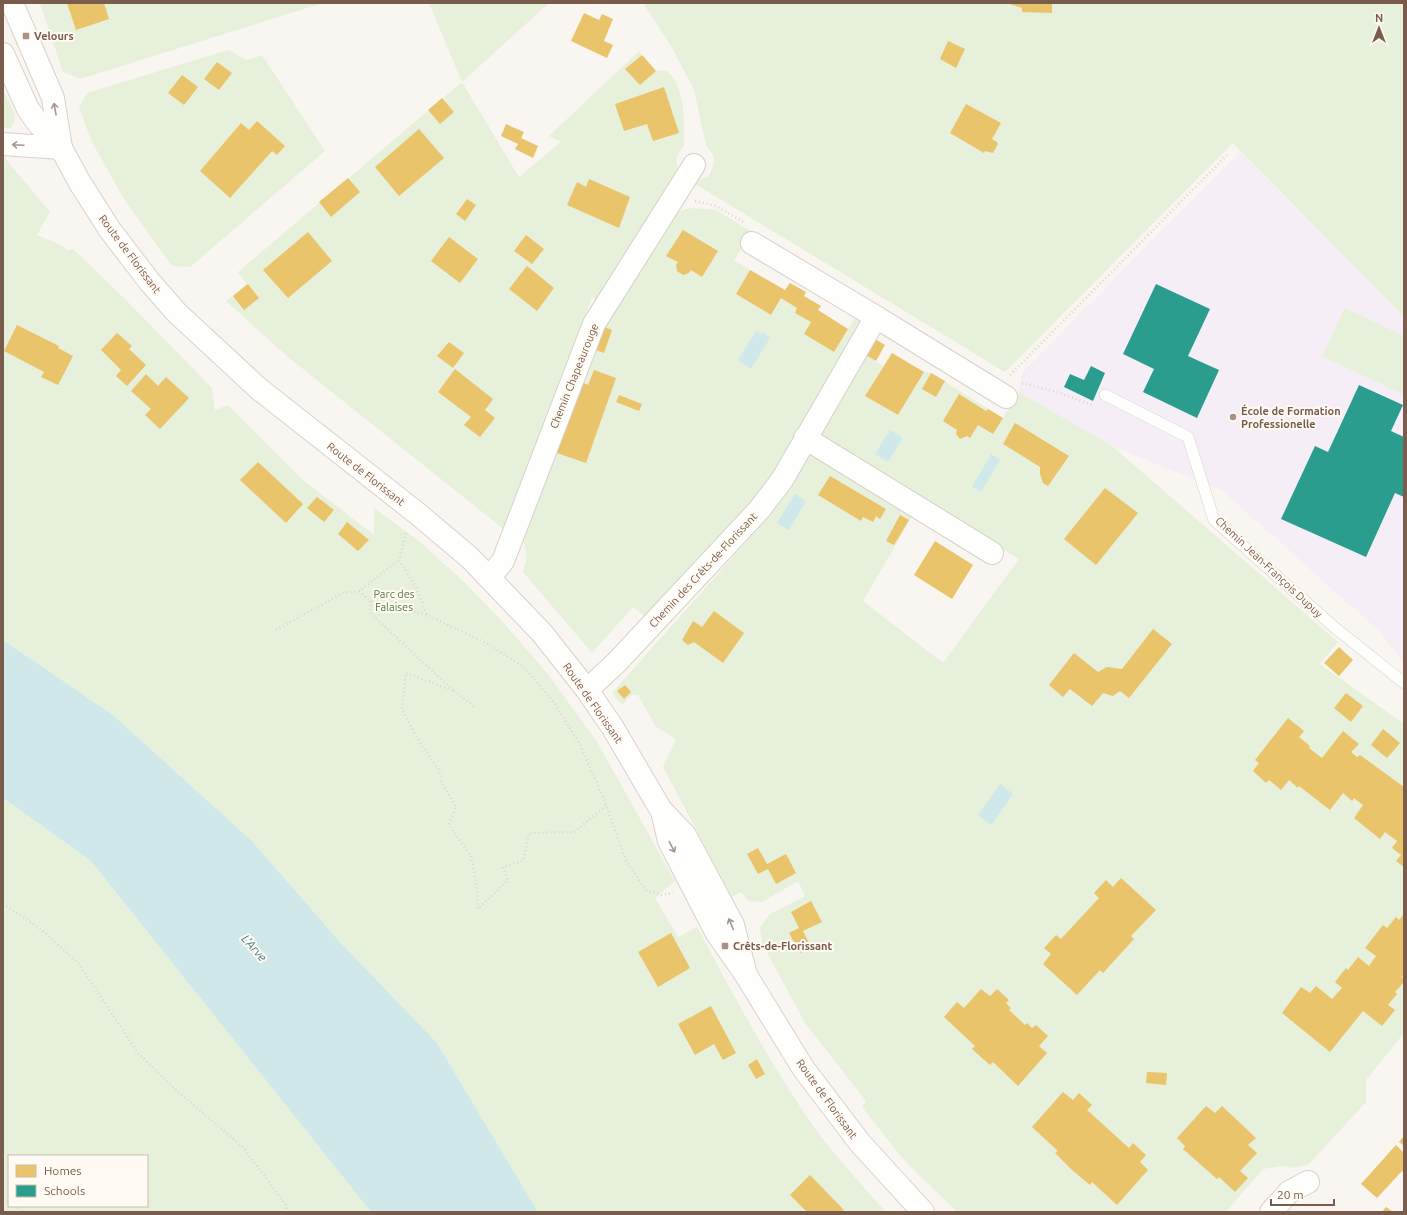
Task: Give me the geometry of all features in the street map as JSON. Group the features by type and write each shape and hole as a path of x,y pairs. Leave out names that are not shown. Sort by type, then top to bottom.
{"main road":[{"name":"Route de Florissant","path":"12,3 53,98 61,148"},
{"name":"Route de Florissant","path":"3,54 28,109 38,123 61,148 80,183 110,230 149,281 178,313 259,390 418,514 490,577 542,633 587,690 613,728 661,810 685,835 732,925 746,975 803,1068 860,1143 923,1212"},
{"path":"3,144 61,148"},
{"name":"Chemin Chapeaurouge","path":"490,577 503,561 594,324 694,165"},
{"path":"752,243 876,317 1013,385"},
{"name":"Chemin des Crêts-de-Florissant","path":"587,690 617,662 759,510 782,480 876,317"},
{"path":"805,438 992,552"},
{"path":"1271,1212 1289,1192 1308,1182"}],"lane":[{"name":"Chemin Jean-François Dupuy","path":"1106,395 1188,437 1214,520 1334,627 1404,683"}],"path":[{"path":"1106,395 1098,407 1060,393 1013,385 1010,376 1227,155"},
{"path":"276,630 342,593 359,591 399,560 407,529 418,514"},
{"path":"399,560 416,587 427,615"},
{"path":"359,591 370,601 427,615 486,643 524,667 555,704 579,743 606,806 626,861 647,891 661,895 677,893"},
{"path":"370,601 371,614 454,691 475,707"},
{"path":"454,691 406,673 402,709 421,745 439,770 442,784 456,806 449,825 471,856 477,887 478,908 508,880 503,867 523,861 529,833 574,832 606,806"},
{"path":"3,904 41,929 79,964 138,1053 178,1092 242,1146 286,1205 288,1212"}],"shaded area":[{"name":"École de Formation Professionelle","path":"1240,151 1404,317 1404,664 1381,633 1223,491 1112,446 1019,392 1022,373"}],"green space":[{"path":"40,3 323,3 80,79 63,72"},
{"path":"429,3 549,3 462,82"},
{"path":"643,3 1404,3 1404,317 1233,143 1005,372 692,182 709,176 715,161 712,153 706,145 694,90 671,46"},
{"path":"228,50 247,60 262,55 325,151 190,267 172,266 124,199 93,144 79,108 87,93"},
{"path":"639,51 656,71 666,70 673,77 680,95 684,116 684,146 676,160 677,167 681,175 600,305 592,297 550,416 506,531 288,357 226,301 247,284 238,272 462,82 519,177 561,142 549,136"},
{"path":"3,89 15,114 14,123 10,128 3,128"},
{"name":"Parc des Falaises","path":"3,156 50,212 37,235 65,247 66,251 73,249 126,300 212,388 215,410 228,405 303,480 374,535 374,508 419,541 465,583 502,621 548,674 597,742 675,881 655,898 678,937 697,927 752,1027 796,1100 829,1147 886,1212 538,1212 437,1043 339,941 253,842 113,715 3,640"},
{"path":"692,208 716,210 752,232 734,260 750,270 736,294 771,315 781,298 797,308 795,313 811,322 804,334 834,352 857,315 861,320 861,329 763,489 648,619 633,607 592,653 523,572 527,557 523,539 602,326 672,212"},
{"path":"1345,308 1404,336 1404,395 1322,356"},
{"path":"864,354 883,366 865,396 898,415 924,372 931,373 1003,418 1019,392 1112,446 1338,642 1320,664 1404,724 1404,1033 1366,1080 1366,1102 1308,1165 1293,1168 1282,1166 1263,1169 1226,1212 957,1212 903,1159 862,1107 866,1101 805,1023 762,943 760,927 770,914 805,896 798,881 762,902 749,901 741,892 732,897 663,767 676,739 656,727 638,695 632,695 622,705 612,693 763,523 792,482 809,454 913,515 863,601 943,663 1019,559 851,457 819,435"},
{"path":"3,798 91,861 371,1212 3,1212"}],"water":[{"path":"756,331 765,333 770,338 751,369 738,360"},
{"path":"890,430 903,438 888,462 875,454"},
{"path":"991,454 1000,460 981,492 972,487"},
{"path":"795,494 806,501 789,530 777,523"},
{"name":"L'Arve","path":"3,640 113,715 253,842 339,941 437,1043 538,1212 371,1212 91,861 3,798"},
{"path":"1000,784 1013,794 991,825 978,815"}],"building: Homes":[{"path":"67,3 104,3 109,19 76,30"},
{"path":"1007,3 1052,3 1052,13 1022,12 1022,8"},
{"path":"584,13 599,20 602,14 613,19 604,41 613,45 607,58 571,41"},
{"path":"948,41 965,49 956,68 940,59"},
{"path":"642,55 656,71 640,85 625,69"},
{"path":"217,62 232,73 219,90 204,79"},
{"path":"182,75 198,87 184,105 168,93"},
{"path":"664,87 679,133 653,141 647,124 624,131 615,104"},
{"path":"442,98 454,112 440,124 428,110"},
{"path":"966,104 1001,123 992,139 998,144 993,153 985,151 984,153 950,133"},
{"path":"257,121 285,146 277,155 272,151 230,198 200,171 241,123 249,130"},
{"path":"506,124 524,132 521,138 538,146 533,158 515,149 518,144 501,136"},
{"path":"419,129 444,158 399,196 375,167"},
{"path":"348,178 360,192 331,217 319,202"},
{"path":"589,179 630,197 619,228 567,205 577,182 586,187"},
{"path":"467,199 476,205 465,221 456,214"},
{"path":"683,230 718,251 702,277 691,270 689,273 683,275 677,271 676,265 678,262 666,256"},
{"path":"308,232 332,261 288,298 263,270"},
{"path":"526,235 544,249 532,264 514,251"},
{"path":"449,237 478,259 460,283 431,261"},
{"path":"527,266 554,288 537,311 509,289"},
{"path":"750,270 785,290 790,283 806,292 804,296 821,306 818,310 848,329 834,352 804,334 811,322 795,313 797,308 781,298 771,315 736,294"},
{"path":"248,284 259,298 244,310 233,296"},
{"path":"17,325 59,346 58,348 73,356 58,385 41,377 44,372 4,351"},
{"path":"602,326 612,330 604,353 593,349"},
{"path":"117,333 132,346 129,349 146,365 127,386 116,376 121,370 101,350"},
{"path":"873,338 885,345 876,361 864,354"},
{"path":"449,342 464,353 453,368 437,356"},
{"path":"892,353 924,372 898,415 865,396"},
{"path":"455,369 493,399 485,410 495,418 480,437 464,425 471,417 438,392"},
{"path":"594,370 616,378 586,463 557,453 582,382 588,385"},
{"path":"931,373 945,381 936,397 922,389"},
{"path":"146,374 158,386 166,377 189,398 160,429 145,415 151,409 131,391"},
{"path":"959,394 986,411 988,409 1003,418 993,434 978,425 970,438 967,436 960,439 956,434 957,430 943,421"},
{"path":"619,395 642,404 639,411 616,402"},
{"path":"1015,423 1069,456 1048,486 1043,483 1040,474 1040,467 1003,444"},
{"path":"258,462 303,504 286,523 240,480"},
{"path":"830,476 886,509 880,519 876,516 873,522 863,517 861,521 818,495"},
{"path":"1105,488 1138,513 1096,565 1064,539"},
{"path":"317,497 334,510 324,522 307,508"},
{"path":"900,515 909,520 894,545 886,541"},
{"path":"347,522 369,540 358,551 338,534"},
{"path":"935,541 973,565 952,599 914,575"},
{"path":"714,611 744,633 723,663 694,642 688,645 682,640 693,621 702,627"},
{"path":"1153,629 1172,644 1129,698 1120,691 1113,696 1103,693 1092,706 1070,689 1063,697 1049,685 1074,653 1098,672 1107,667 1122,669"},
{"path":"1339,647 1353,660 1339,676 1324,663"},
{"path":"625,685 631,692 624,699 617,691"},
{"path":"1346,693 1363,706 1351,722 1334,708"},
{"path":"1288,718 1304,731 1299,737 1310,746 1309,748 1322,758 1343,731 1359,744 1351,752 1357,757 1360,755 1404,787 1404,867 1396,861 1401,855 1392,848 1397,841 1385,832 1380,839 1354,818 1363,805 1354,798 1352,801 1343,793 1330,810 1289,780 1281,790 1269,780 1266,783 1253,771 1259,763 1255,760"},
{"path":"1383,729 1400,743 1387,758 1371,745"},
{"path":"758,848 767,864 786,854 796,873 776,884 768,869 758,874 747,854"},
{"path":"1121,878 1156,910 1131,936 1134,939 1103,973 1100,970 1077,995 1043,964 1051,954 1044,948 1056,935 1061,939 1099,898 1094,893 1106,880 1113,887"},
{"path":"811,901 822,922 803,931 811,947 800,953 789,933 799,928 791,912"},
{"path":"1404,914 1404,974 1402,977 1404,982 1395,992 1397,994 1388,1005 1395,1010 1382,1026 1363,1011 1330,1052 1282,1013 1301,987 1310,993 1316,986 1332,999 1342,988 1335,982 1346,968 1348,970 1358,957 1369,966 1376,956 1365,948 1383,925 1387,928 1396,917 1399,920"},
{"path":"671,933 690,968 658,987 638,952"},
{"path":"981,989 990,996 997,989 1009,1000 1006,1003 1011,1008 1009,1010 1025,1025 1027,1023 1032,1028 1036,1025 1048,1036 1039,1046 1047,1053 1018,1086 993,1062 990,1065 972,1049 975,1046 944,1017 957,1002 964,1008"},
{"path":"711,1006 736,1053 723,1060 714,1044 695,1055 678,1024"},
{"path":"757,1059 765,1074 756,1079 748,1065"},
{"path":"1147,1072 1167,1073 1166,1085 1146,1083"},
{"path":"1063,1092 1073,1100 1079,1093 1092,1105 1087,1110 1129,1148 1133,1143 1146,1155 1140,1162 1148,1170 1117,1205 1092,1182 1090,1185 1071,1169 1055,1153 1058,1151 1032,1127"},
{"path":"1206,1106 1215,1113 1222,1106 1256,1138 1248,1145 1257,1153 1240,1171 1248,1178 1235,1192 1219,1177 1217,1179 1183,1149 1185,1146 1177,1138"},
{"path":"1404,1136 1404,1146 1399,1142"},
{"path":"1396,1145 1404,1153 1404,1172 1402,1171 1377,1198 1361,1184"},
{"path":"810,1175 845,1212 807,1212 790,1195"},
{"path":"1386,1207 1393,1212 1382,1212"}],"building: Schools":[{"path":"1156,284 1210,309 1188,356 1219,370 1197,418 1143,392 1154,369 1123,354"},
{"path":"1091,366 1105,373 1093,401 1064,387 1070,374 1084,380"},
{"path":"1359,385 1403,405 1391,431 1404,437 1404,497 1395,493 1366,557 1281,519 1315,446 1328,452"}],"place":[{"name":"Velours","path":"26,36"},
{"name":"École de Formation Professionelle","path":"1233,417"},
{"name":"Crêts-de-Florissant","path":"725,946"}]}
